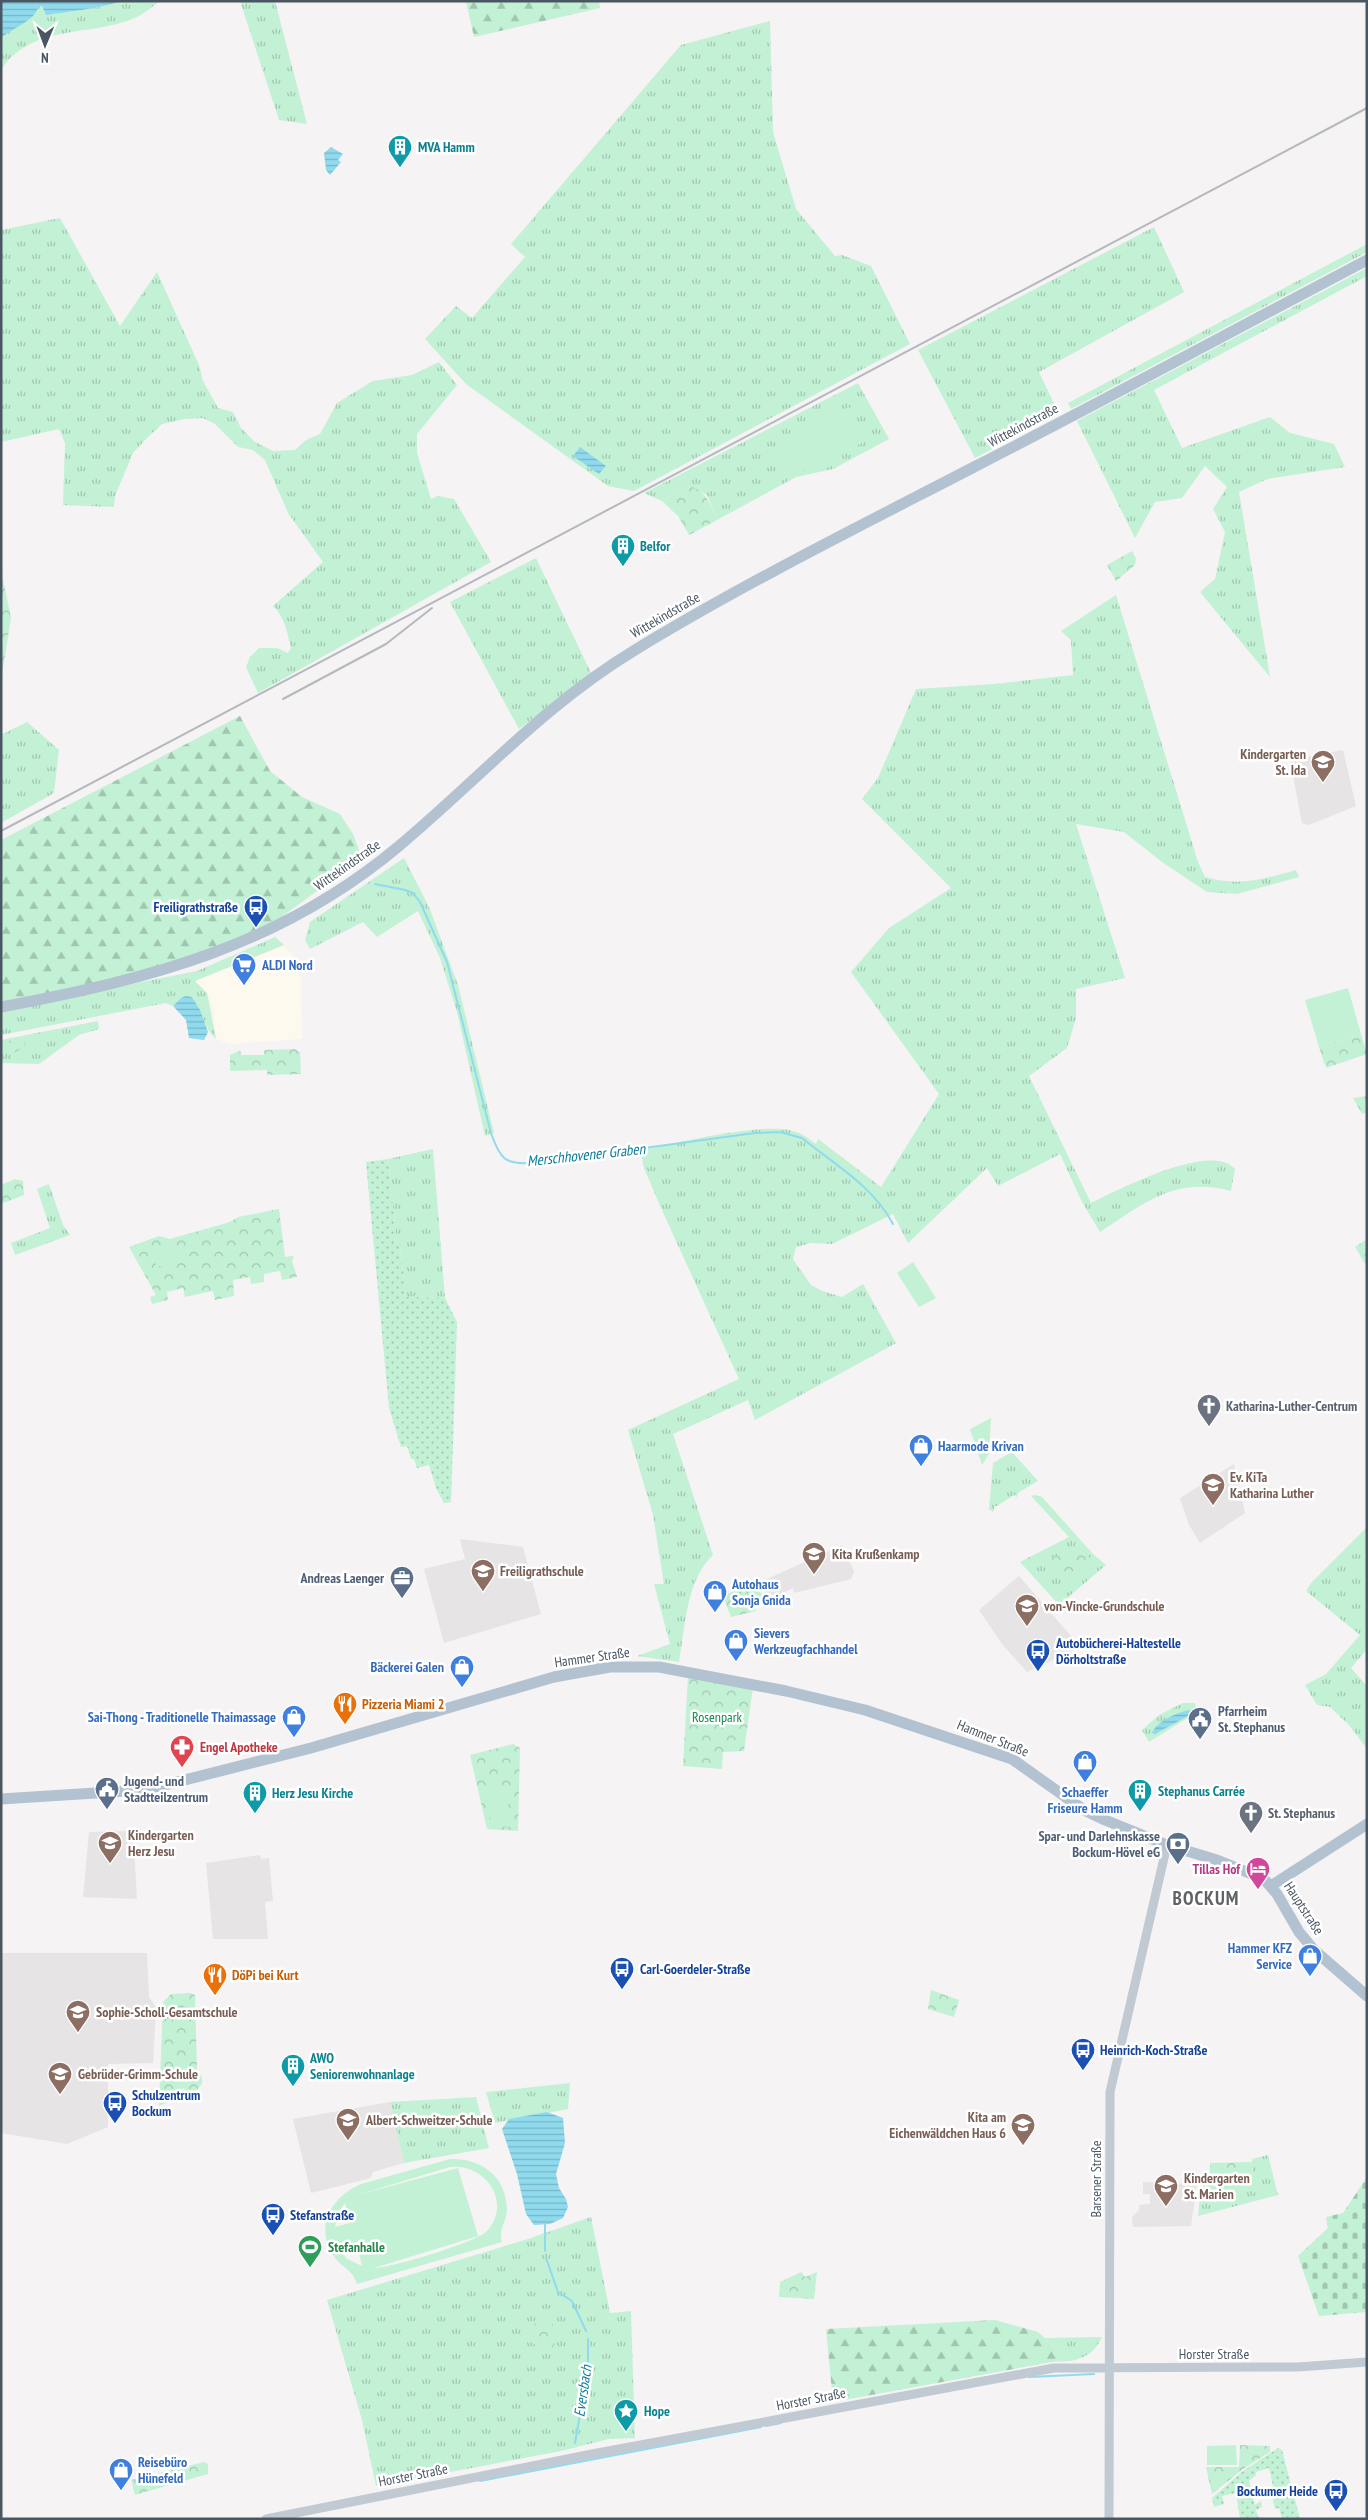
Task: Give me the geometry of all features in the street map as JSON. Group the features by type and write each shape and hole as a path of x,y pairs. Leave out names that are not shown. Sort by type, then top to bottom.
{"main road":[{"name":"Wittekindstraße","path":"1,1006 84,991 170,969 246,941 306,911 340,890 396,848 553,708 592,677 636,649 760,580 1367,260"},
{"name":"Hammer Straße","path":"1,1799 127,1791 161,1786 312,1748 554,1677 610,1667 643,1666 777,1690 865,1710 990,1750 1019,1763 1088,1811 1167,1845"},
{"path":"1271,1886 1367,1824"},
{"name":"Hauptstraße","path":"1167,1845 1240,1868 1264,1879 1271,1886 1310,1946 1367,1996"}],"street":[{"name":"Barsener Straße","path":"1109,2519 1110,2092 1167,1845"},
{"name":"Horster Straße","path":"266,2519 352,2500 1016,2374 1064,2367 1298,2368 1367,2362"}],"shaded area":[{"name":"Kindergarten St. Ida","path":"1343,750 1356,806 1309,825 1302,823 1290,760"},
{"path":"284,945 292,954 301,981 302,1039 230,1044 216,1039 213,1008 207,993 194,981"},
{"name":"Ev. KiTa Katharina Luther","path":"1234,1464 1245,1513 1200,1543 1189,1525 1180,1498"},
{"name":"Freiligrathschule","path":"460,1539 523,1547 541,1614 444,1643 424,1569 465,1559"},
{"name":"Kita Krußenkamp","path":"842,1545 854,1571 851,1579 794,1593 793,1588 770,1599 758,1583"},
{"name":"von-Vincke-Grundschule","path":"1019,1576 1077,1643 1071,1652 1027,1672 1002,1644 979,1610"},
{"name":"Kindergarten Herz Jesu","path":"133,1831 137,1899 83,1897 89,1832"},
{"path":"260,1855 261,1859 269,1858 273,1901 265,1902 268,1939 213,1939 206,1863"},
{"name":"Sophie-Scholl-Gesamtschule","path":"1,1953 147,1953 149,1997 156,2007 153,2063 108,2064 108,2127 67,2144 1,2133"},
{"name":"Albert-Schweitzer-Schule","path":"390,2102 404,2163 373,2172 371,2178 311,2193 293,2119"},
{"name":"Kindergarten St. Marien","path":"1143,2182 1197,2184 1191,2226 1133,2227 1132,2217 1139,2210 1139,2205 1150,2204 1150,2194 1143,2194"}],"green space":[{"path":"124,1 160,1 137,17 119,23 64,33 29,44 14,55 1,70 1,38 9,31 26,22 39,6 42,6 46,15 95,8"},
{"path":"240,1 275,1 307,124 279,120"},
{"path":"466,1 599,1 600,8 474,37"},
{"path":"770,21 773,132 796,209 835,256 842,255 871,266 910,344 634,491 608,486 466,384 425,339 456,306 472,318 525,257 511,244 681,45"},
{"path":"60,218 120,326 157,272 199,365 203,381 218,408 233,412 241,428 255,442 273,451 295,450 306,440 320,434 337,403 373,381 412,375 439,362 457,385 417,434 417,453 431,499 438,496 454,499 491,562 258,693 246,667 250,657 259,648 277,648 288,653 291,648 283,620 273,606 323,562 288,513 265,460 253,450 238,447 215,424 203,418 185,419 162,424 133,453 115,496 114,507 63,505 65,443 59,429 1,442 1,230"},
{"path":"1154,227 1184,292 1039,372 1059,414 975,458 918,350"},
{"path":"1367,244 1367,252 1071,409 1068,403"},
{"path":"1367,268 1367,276 1154,390 1182,448 1270,417 1290,433 1334,444 1345,467 1267,479 1239,492 1270,677 1200,592 1215,579 1225,532 1213,509 1227,487 1205,466 1182,498 1155,502 1135,538 1077,421"},
{"path":"858,383 889,439 833,469 796,477 717,520 707,495 689,486 662,501 644,493"},
{"path":"849,407 866,441 791,477 775,442"},
{"path":"689,486 704,495 717,520 689,535 678,516 662,501"},
{"path":"1132,551 1136,558 1135,565 1116,581 1107,565"},
{"path":"536,558 592,675 519,729 450,602"},
{"path":"1,569 11,618 1,681"},
{"path":"1116,595 1198,862 1205,877 1240,882 1262,879 1296,870 1299,877 1237,894 1207,892 1162,862 1124,832 1076,824 1125,978 1076,989 1076,1018 1067,1048 1029,1076 1091,1203 1142,1179 1186,1164 1206,1161 1223,1162 1235,1169 1231,1191 1211,1187 1193,1187 1161,1195 1131,1211 1100,1232 1082,1202 1060,1154 998,1186 987,1168 908,1243 893,1214 832,1244 811,1243 796,1247 793,1259 811,1285 822,1291 842,1297 863,1284 896,1343 755,1420 748,1400 673,1434 713,1555 697,1577 692,1591 685,1620 679,1662 637,1656 670,1644 654,1584 664,1584 653,1515 628,1430 739,1379 661,1208 644,1168 640,1150 740,1131 779,1129 793,1131 802,1134 816,1144 818,1139 881,1187 939,1094 851,972 889,928 951,888 862,799 878,778 916,689 995,684 1073,675 1071,640 1061,631"},
{"path":"240,716 270,771 302,797 340,814 353,834 362,858 280,918 231,943 114,980 1,1002 1,840"},
{"path":"27,722 59,750 54,793 1,823 1,735"},
{"path":"404,858 429,907 458,985 494,1133 485,1136 457,1012 440,958 418,911 377,937 363,922 310,949 305,940 310,922"},
{"path":"275,937 284,945 195,981 207,993 216,1039 208,1030 192,997 181,998 173,1006 166,1003 1,1035 1,1010 197,971"},
{"path":"1348,988 1361,1034 1319,1047 1305,1000"},
{"path":"98,1021 99,1029 79,1035 39,1064 1,1063 1,1040"},
{"path":"1361,1034 1367,1054 1326,1068 1319,1047"},
{"path":"26,1038 24,1047 14,1053 1,1051 1,1042"},
{"path":"295,1049 300,1052 301,1074 267,1075 267,1070 230,1071 230,1055 240,1050 241,1055 264,1055 264,1050"},
{"path":"1367,1096 1367,1112 1362,1114 1353,1098"},
{"path":"433,1149 445,1298 406,1297 400,1246 397,1245 388,1159"},
{"path":"388,1159 397,1245 400,1245 406,1297 445,1298 457,1322 451,1502 444,1503 436,1488 429,1465 417,1468 414,1459 411,1459 407,1446 401,1447 389,1408 366,1162"},
{"path":"15,1179 23,1181 24,1195 1,1204 1,1185"},
{"path":"49,1184 63,1225 70,1235 15,1255 11,1243 50,1228 37,1189"},
{"path":"279,1209 285,1257 294,1256 292,1261 297,1277 282,1280 280,1271 264,1274 264,1282 251,1284 250,1277 233,1280 234,1296 215,1300 213,1291 185,1297 183,1288 167,1292 168,1300 152,1304 150,1297 156,1295 129,1247 159,1236 170,1239 230,1222 238,1217"},
{"path":"1367,1239 1367,1267 1355,1247"},
{"path":"186,1248 188,1260 156,1267 154,1255"},
{"path":"913,1262 936,1298 919,1307 897,1273"},
{"path":"991,1418 989,1454 982,1465 970,1429"},
{"path":"1012,1452 1038,1481 1019,1492 1015,1500 1016,1496 1014,1495 995,1506 993,1512 989,1509 993,1463"},
{"path":"1031,1496 1042,1497 1093,1554 1106,1565 1059,1605 1020,1562 1069,1537"},
{"path":"1367,1527 1367,1649 1351,1668 1367,1686 1367,1749 1349,1725 1330,1707 1317,1705 1305,1685 1326,1674 1360,1635 1306,1591 1311,1583"},
{"path":"1081,1548 1090,1558 1067,1587 1043,1560"},
{"path":"752,1582 764,1597 753,1601 756,1611 731,1617 723,1596"},
{"name":"Rosenpark","path":"688,1676 753,1687 744,1751 723,1752 722,1769 683,1766"},
{"path":"1183,1703 1195,1703 1197,1712 1149,1742 1142,1730 1159,1715"},
{"path":"513,1744 520,1748 518,1831 487,1829 470,1755"},
{"path":"506,1788 512,1827 492,1826 485,1792"},
{"path":"931,1990 959,2000 954,2017 928,2009"},
{"path":"190,1993 195,1995 197,2070 202,2082 199,2088 187,2095 184,2088 170,2093 172,2100 159,2106 163,2002 171,1994"},
{"path":"570,2083 568,2109 495,2123 486,2092"},
{"path":"476,2097 489,2148 404,2163 390,2102"},
{"path":"1268,2155 1278,2195 1198,2216 1200,2196 1206,2180 1253,2179 1252,2159"},
{"path":"450,2159 472,2162 490,2171 497,2178 506,2197 507,2209 501,2232 502,2242 357,2284 353,2275 336,2259 329,2248 326,2226 333,2206 341,2197 361,2184","holes":["450,2167 463,2167 474,2171 484,2178 496,2197 497,2208 494,2220 487,2231 480,2236 433,2254 374,2268 478,2236 458,2168 357,2195","345,2203 350,2223 335,2227 338,2213","357,2247 362,2266 347,2259 342,2252"]},
{"path":"1252,2162 1253,2179 1210,2180 1210,2163"},
{"path":"1367,2177 1367,2312 1319,2316 1298,2256 1328,2228 1326,2217 1343,2213"},
{"path":"591,2217 610,2313 631,2311 635,2438 609,2439 561,2451 376,2486 362,2420 327,2300 528,2239"},
{"path":"801,2272 805,2277 817,2272 814,2299 779,2297 780,2282"},
{"path":"540,2316 563,2331 548,2354 525,2338"},
{"path":"995,2320 1038,2332 1071,2361 1052,2362 833,2402 826,2329"},
{"path":"1102,2337 1090,2353 1082,2358 1071,2361 1045,2338"},
{"path":"1236,2445 1237,2465 1207,2465 1207,2446"},
{"path":"1240,2445 1270,2446 1270,2452 1243,2469 1212,2494 1206,2467 1239,2467"},
{"path":"1278,2448 1282,2450 1300,2519 1282,2519 1279,2508 1275,2509 1270,2487 1273,2486 1269,2468 1256,2472 1256,2475 1249,2481 1255,2505 1261,2501 1262,2507 1256,2510 1259,2519 1240,2519 1236,2493 1222,2496 1224,2504 1214,2507 1212,2498 1243,2471"},
{"path":"204,2462 208,2464 208,2474 135,2495 131,2480"}],"water":[{"path":"1,1 124,1 95,8 46,15 42,6 39,6 28,21 1,38"},
{"path":"331,147 343,154 338,160 341,162 330,175 326,170 324,153"},
{"path":"580,447 606,466 599,474 573,456"},
{"path":"186,996 192,997 200,1010 208,1032 204,1040 189,1038 186,1020 173,1006"},
{"path":"1190,1710 1192,1712 1188,1716 1155,1734 1152,1733 1158,1725 1168,1718"},
{"path":"547,2112 563,2118 565,2143 556,2174 559,2188 566,2199 568,2207 563,2218 550,2224 534,2225 526,2214 517,2174 502,2129 509,2119"}],"waterway":[{"name":"Merschhovener Graben","path":"375,884 413,893 420,902 447,962 491,1133 497,1149 505,1158 516,1163 533,1163 755,1133 780,1132 802,1138 852,1177 875,1198 893,1224"},
{"name":"Eversbach","path":"545,2224 545,2251"},
{"name":"Eversbach","path":"546,2258 558,2292 572,2301 586,2331"},
{"name":"Eversbach","path":"575,2443 588,2369 588,2339"},
{"path":"1029,2377 1094,2374"},
{"path":"766,2426 781,2423"},
{"path":"480,2481 761,2427"}],"railway":[{"path":"1,831 1367,108"},
{"path":"283,699 386,644 432,608"}],"place":[{"name":"MVA Hamm","path":"400,168"},
{"name":"Belfor","path":"623,567"},
{"name":"Kindergarten St. Ida","path":"1323,783"},
{"name":"Freiligrathstraße","path":"256,928"},
{"name":"ALDI Nord","path":"244,986"},
{"name":"Katharina-Luther-Centrum","path":"1209,1427"},
{"name":"Haarmode Krivan","path":"921,1467"},
{"name":"Ev. KiTa Katharina Luther","path":"1213,1506"},
{"name":"Kita Krußenkamp","path":"814,1575"},
{"name":"Freiligrathschule","path":"483,1592"},
{"name":"Andreas Laenger","path":"402,1599"},
{"name":"Autohaus Sonja Gnida","path":"715,1613"},
{"name":"von-Vincke-Grundschule","path":"1027,1627"},
{"name":"Sievers Werkzeugfachhandel","path":"736,1662"},
{"name":"Autobücherei-Haltestelle Dörholtstraße","path":"1038,1672"},
{"name":"Bäckerei Galen","path":"462,1688"},
{"name":"Pizzeria Miami 2","path":"345,1725"},
{"name":"Sai-Thong - Traditionelle Thaimassage","path":"294,1738"},
{"name":"Pfarrheim St. Stephanus","path":"1200,1740"},
{"name":"Engel Apotheke","path":"182,1768"},
{"name":"Schaeffer Friseure Hamm","path":"1085,1783"},
{"name":"Jugend- und Stadtteilzentrum","path":"107,1810"},
{"name":"Stephanus Carrée","path":"1140,1812"},
{"name":"Herz Jesu Kirche","path":"255,1814"},
{"name":"St. Stephanus","path":"1251,1834"},
{"name":"Kindergarten Herz Jesu","path":"110,1864"},
{"name":"Spar- und Darlehnskasse Bockum-Hövel eG","path":"1178,1865"},
{"name":"Tillas Hof","path":"1258,1890"},
{"name":"Hammer KFZ Service","path":"1310,1977"},
{"name":"Carl-Goerdeler-Straße","path":"622,1990"},
{"name":"DöPi bei Kurt","path":"215,1996"},
{"name":"Sophie-Scholl-Gesamtschule","path":"78,2033"},
{"name":"Heinrich-Koch-Straße","path":"1083,2071"},
{"name":"AWO Seniorenwohnanlage","path":"293,2087"},
{"name":"Gebrüder-Grimm-Schule","path":"60,2095"},
{"name":"Schulzentrum Bockum","path":"115,2124"},
{"name":"Albert-Schweitzer-Schule","path":"348,2141"},
{"name":"Kita am Eichenwäldchen Haus 6","path":"1023,2146"},
{"name":"Kindergarten St. Marien","path":"1166,2207"},
{"name":"Stefanstraße","path":"273,2236"},
{"name":"Stefanhalle","path":"310,2268"},
{"name":"Hope","path":"626,2432"},
{"name":"Reisebüro Hünefeld","path":"121,2491"},
{"name":"Bockumer Heide","path":"1336,2512"}],"district":[{"name":"BOCKUM","path":"1206,1898"}]}
